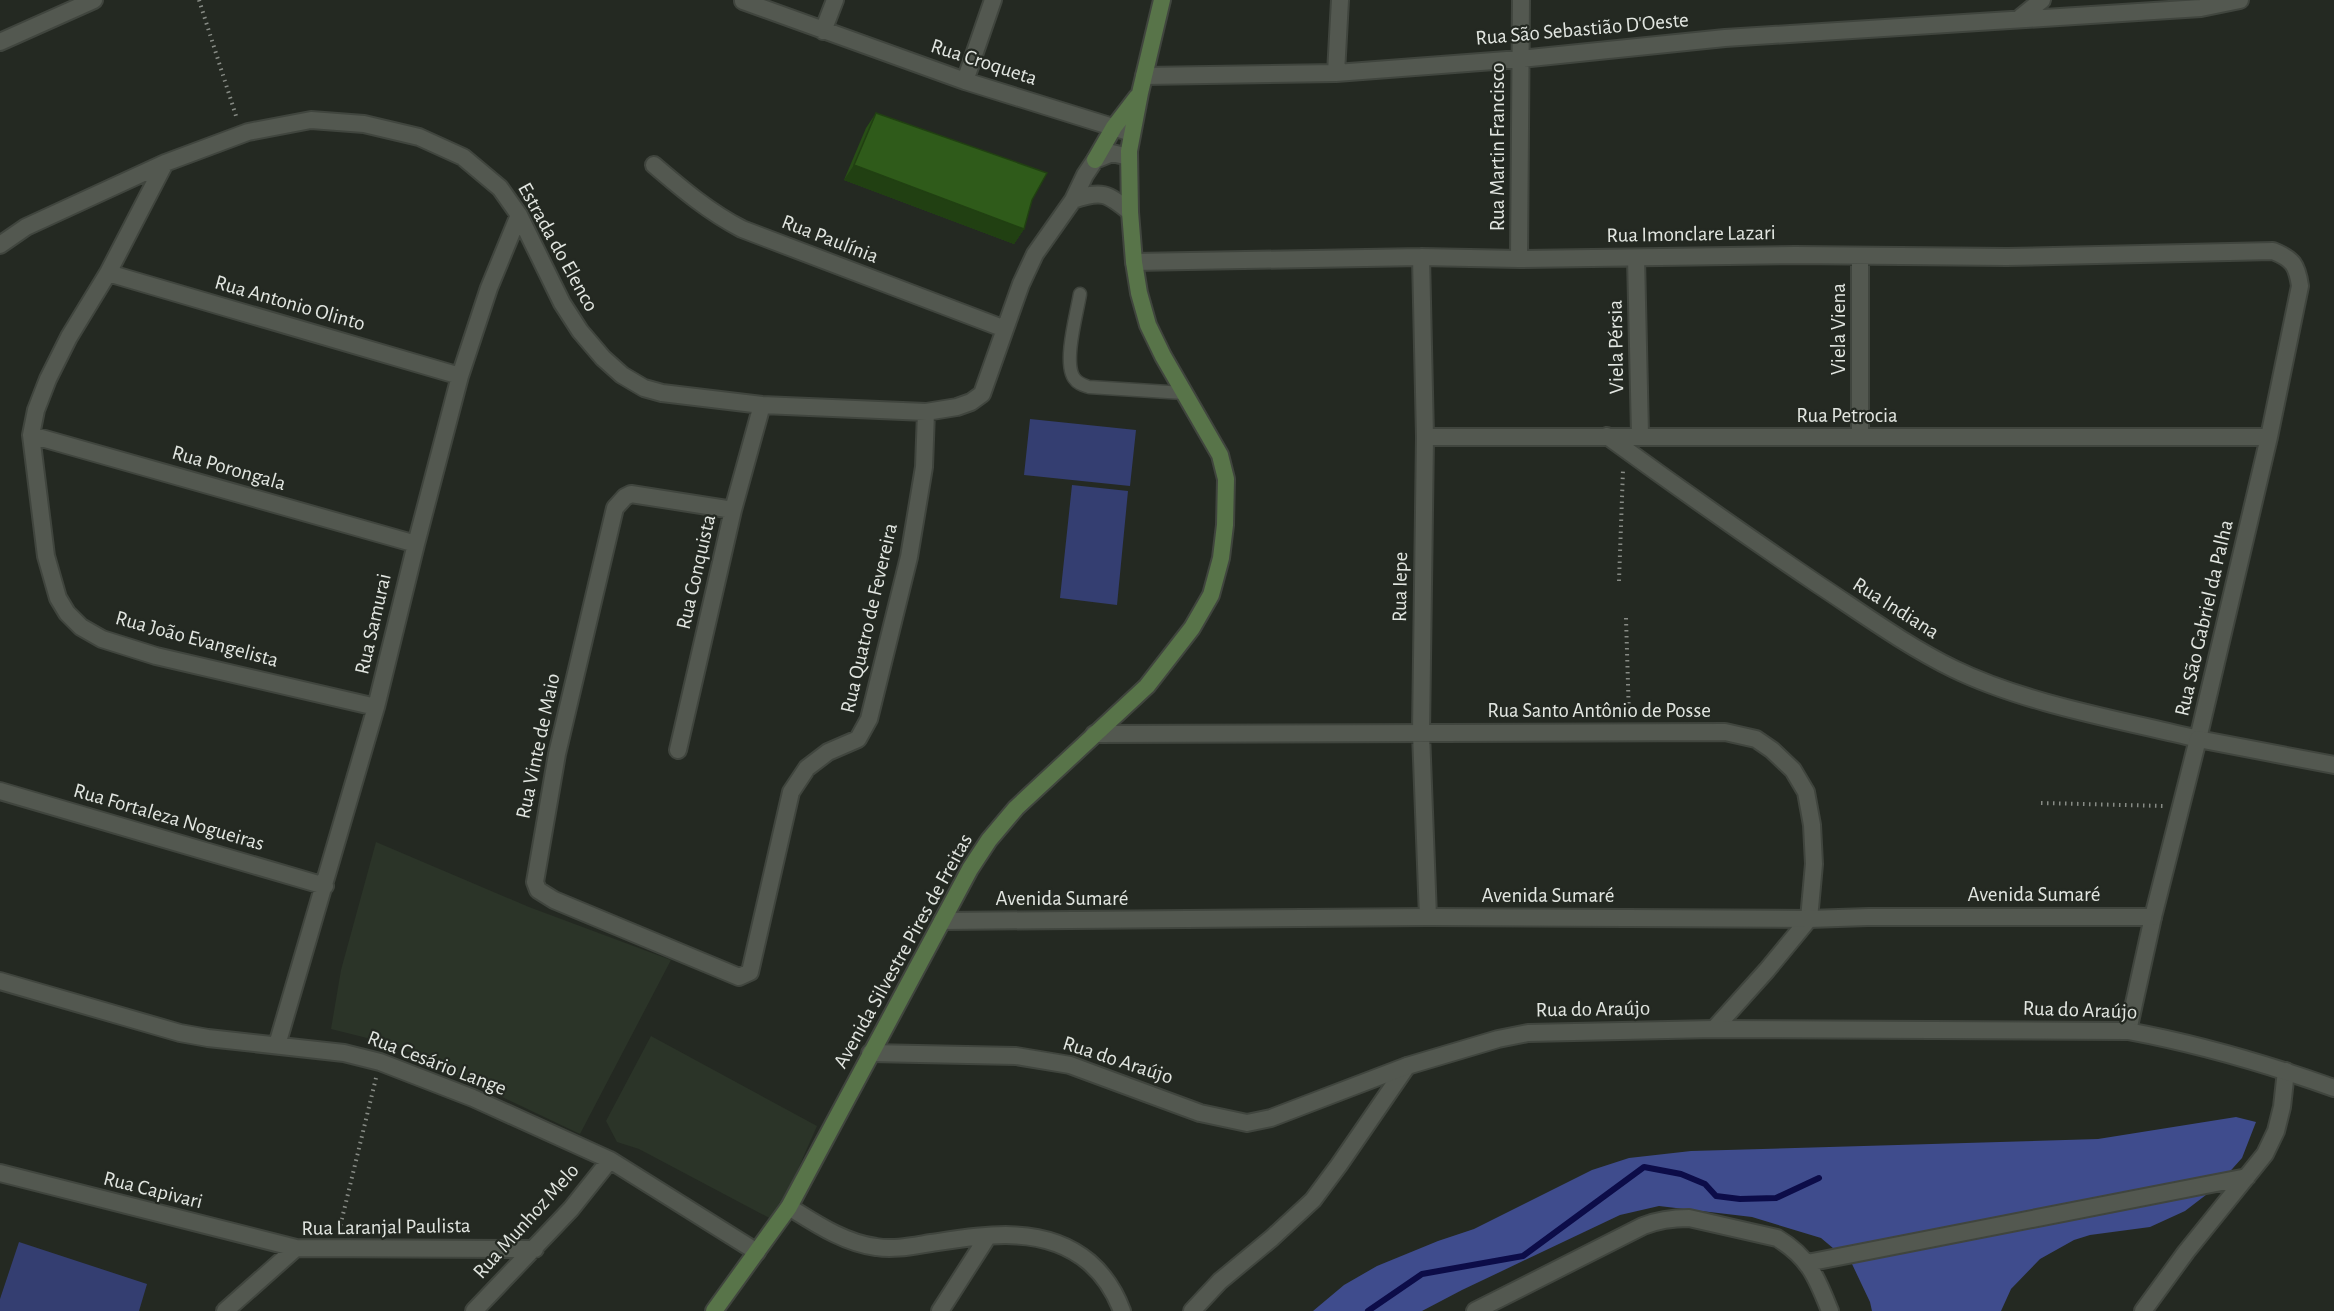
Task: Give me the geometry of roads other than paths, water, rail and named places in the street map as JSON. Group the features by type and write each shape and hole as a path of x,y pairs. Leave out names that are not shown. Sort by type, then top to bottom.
{"main road":[{"name":"Avenida Silvestre Pires de Freitas","path":"714,1311 789,1207 970,869 989,840 1016,808 1146,686 1192,628 1210,595 1221,558 1225,525 1226,479 1220,455 1163,356 1148,325 1139,293 1134,262 1129,157 1140,93 1162,0"},
{"path":"1095,160 1114,127 1140,93"}],"street":[{"path":"0,42 92,0"},
{"path":"823,31 835,0"},
{"path":"965,81 993,0"},
{"path":"1336,73 1340,0"},
{"name":"Rua Martin Francisco","path":"1519,259 1521,0"},
{"path":"2021,17 2042,0"},
{"name":"Rua São Sebastião D'Oeste","path":"1144,75 1336,73 1520,59 1725,38 1982,22 2021,17 2201,8 2240,0"},
{"name":"Rua Croqueta","path":"743,1 965,81 1132,133"},
{"name":"Estrada do Elenco","path":"0,245 26,227 165,163 242,134 311,120 364,124 419,137 463,157 500,188 519,215 561,303 580,331 603,358 622,375 644,388 662,393 762,405 927,412 957,407 972,402 982,394 1021,284 1035,254 1073,200 1095,160"},
{"path":"1095,160 1112,153 1129,157"},
{"name":"Rua João Evangelista","path":"165,163 108,273 69,337 48,379 36,410 31,435 46,556 58,598 67,613 81,627 102,639 156,656 376,707"},
{"name":"Rua Paulínia","path":"654,165 699,203 742,229 1005,329"},
{"path":"1073,200 1091,194 1102,194 1130,212"},
{"name":"Rua Samurai","path":"277,1045 376,707 460,376 489,288 519,215"},
{"name":"Rua São Gabriel da Palha","path":"2128,1031 2153,917 2198,740 2269,437 2300,286 2298,268 2285,255 2273,251 2248,252"},
{"name":"Rua Imonclare Lazari","path":"1134,262 1421,257 1519,259 1795,255 2007,257 2248,252"},
{"name":"Rua Iepe","path":"1421,257 1425,437 1421,733 1428,917"},
{"name":"Viela Viena","path":"1860,257 1860,436"},
{"name":"Viela Pérsia","path":"1636,258 1640,435"},
{"name":"Rua Antonio Olinto","path":"108,273 460,376"},
{"name":"Rua Conquista","path":"678,750 733,510 762,405"},
{"name":"Rua Quatro de Fevereira","path":"750,972 791,792 807,768 828,752 858,739 869,719 909,557 924,467 927,412"},
{"name":"Rua Porongala","path":"31,435 416,544"},
{"name":"Rua Petrocia","path":"1425,437 1640,435 1827,438 1860,436 2269,437"},
{"name":"Rua Indiana","path":"1607,436 1727,523 1856,610 1910,645 1955,669 1995,686 2048,702 2198,740 2334,765"},
{"name":"Rua Vinte de Maio","path":"733,510 631,494 615,508 557,754 535,882 538,890 554,900 733,976 739,977 750,972"},
{"name":"Rua Santo Antônio de Posse","path":"1094,734 1725,732 1756,738 1793,770 1806,792 1812,825 1814,864 1809,919"},
{"name":"Rua Fortaleza Nogueiras","path":"0,791 325,886"},
{"name":"Avenida Sumaré","path":"942,921 1428,917 1809,919 1868,916 2153,917"},
{"path":"1714,1029 1809,919"},
{"name":"Rua Cesário Lange","path":"0,981 180,1033 344,1053 380,1062 473,1098 610,1160 758,1252"},
{"name":"Rua do Araújo","path":"870,1053 1016,1056 1070,1065 1200,1113 1246,1123 1271,1118 1407,1066 1498,1039 1528,1033 1714,1029 2128,1031 2176,1040 2286,1071 2334,1088"},
{"path":"1192,1311 1220,1281 1313,1200 1407,1066"},
{"path":"2143,1311 2186,1252 2265,1154 2276,1131 2282,1107 2286,1071"},
{"name":"Rua Munhoz Melo","path":"474,1311 535,1249 610,1160"},
{"name":"Rua Capivari","path":"0,1173 296,1248"},
{"path":"1807,1263 2247,1177"},
{"path":"789,1207 819,1225 859,1244 877,1248 900,1248 1009,1234 1045,1239 1077,1252 1098,1270 1117,1296 1122,1311"},
{"path":"1475,1311 1643,1226 1666,1219 1689,1218 1777,1238 1792,1248 1807,1263 1815,1275 1830,1311"},
{"path":"940,1311 988,1236"},
{"name":"Rua Laranjal Paulista","path":"225,1311 296,1248 535,1249"}],"lane":[{"path":"1080,294 1069,364 1072,376 1079,384 1089,387 1184,393"}],"waterway":[{"path":"1368,1311 1422,1274 1523,1256 1644,1167 1681,1174 1705,1184 1716,1196 1740,1199 1776,1198 1819,1178"}]}
